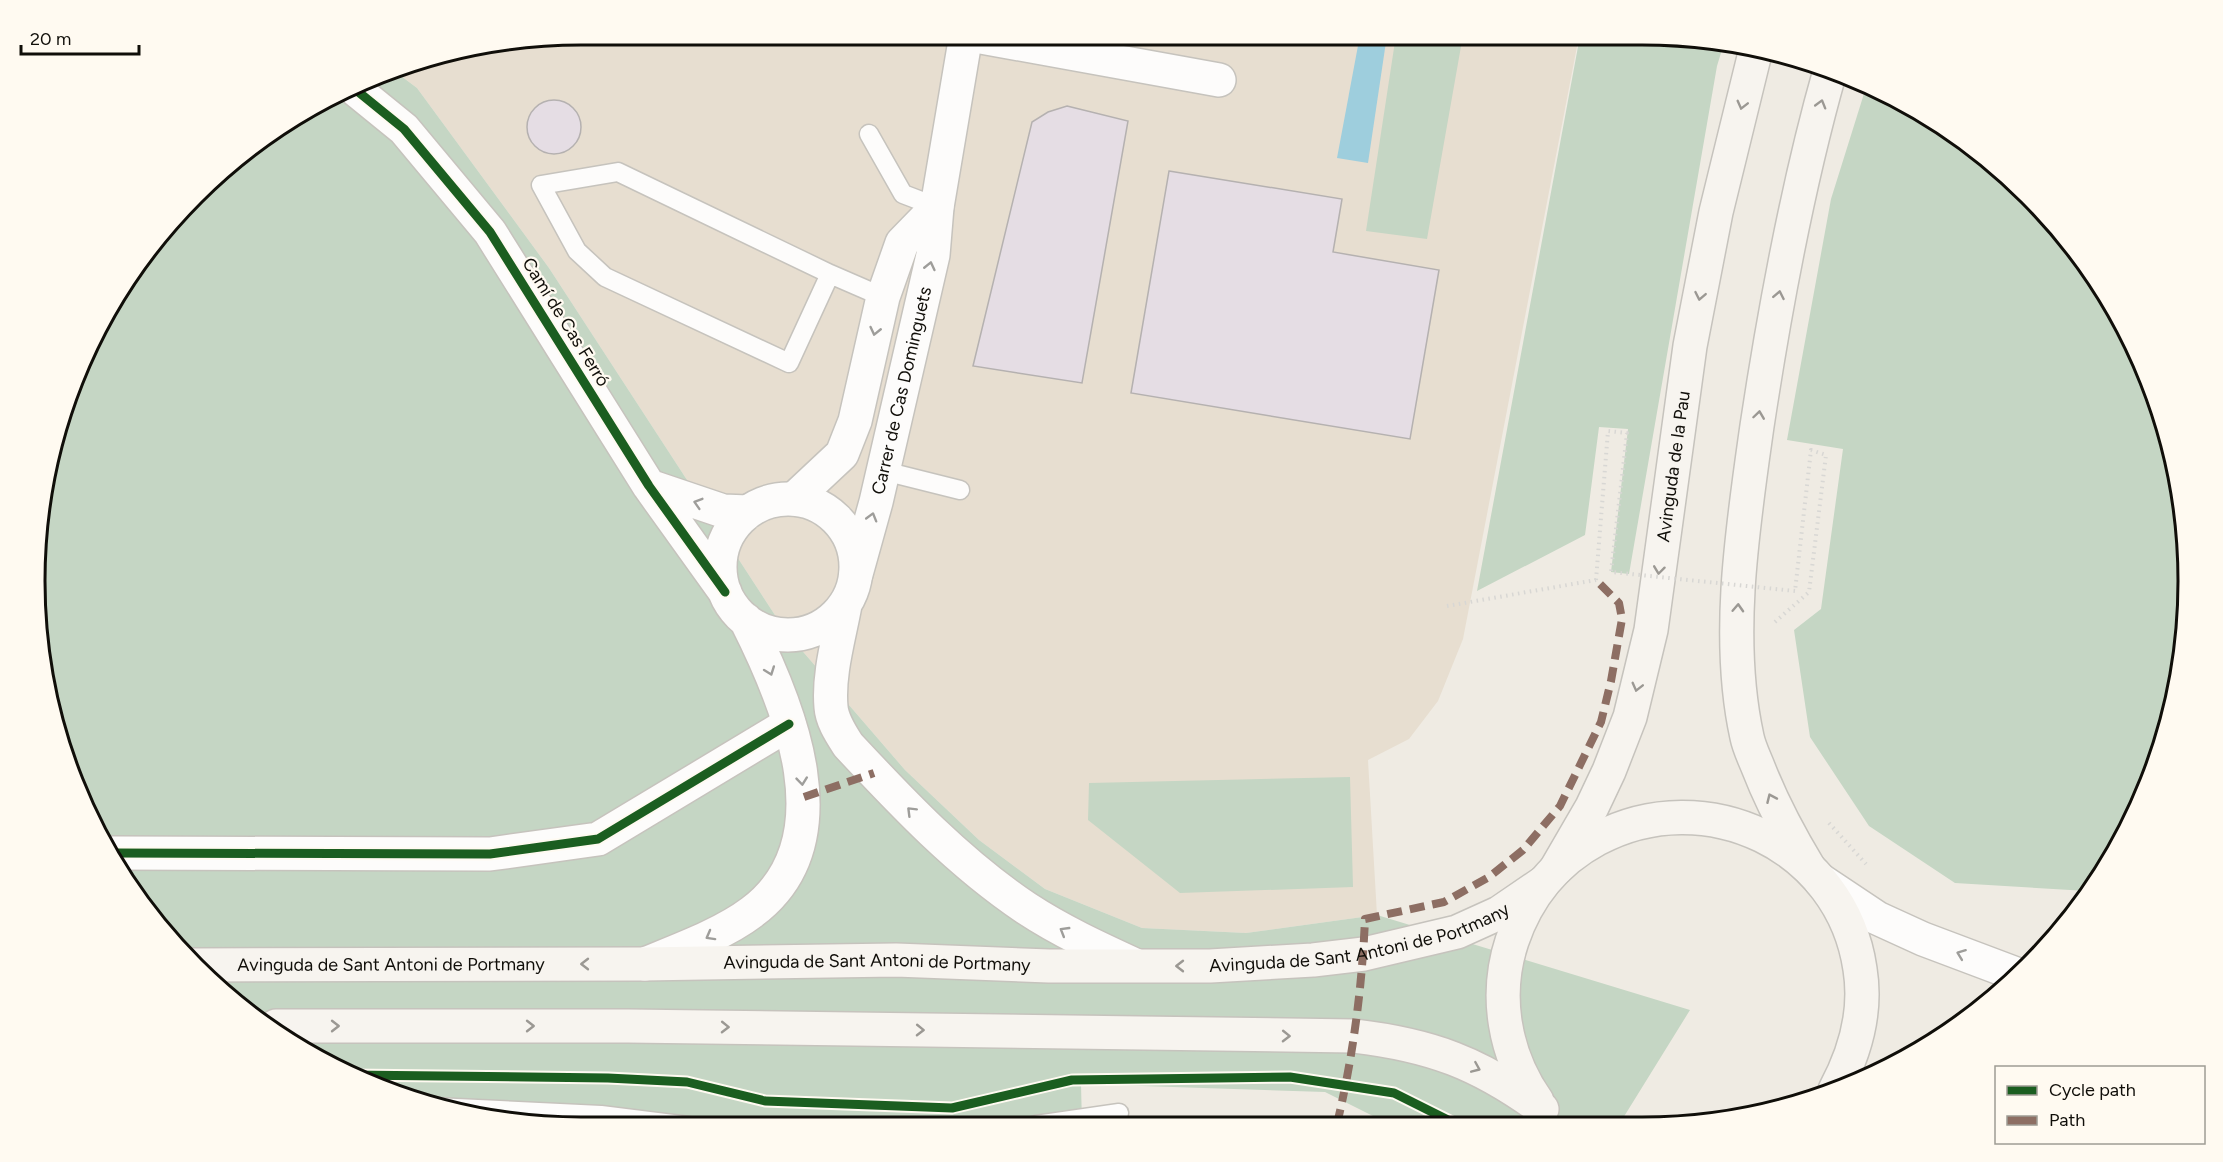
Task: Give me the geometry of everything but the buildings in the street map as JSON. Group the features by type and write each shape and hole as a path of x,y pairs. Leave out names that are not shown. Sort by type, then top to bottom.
{"main road":[{"name":"Avinguda de la Pau","path":"1548,1116 1528,1089 1509,1044 1504,1020 1505,972 1518,925 1592,807 1630,717 1651,630 1694,324 1716,212 1754,57"},
{"path":"1828,78 1792,229 1768,352 1750,473 1741,556 1737,631 1740,685 1747,738 1782,823 1839,906 1852,936 1860,969 1862,1001 1858,1034 1849,1065 1842,1078"},
{"name":"Avinguda de Sant Antoni de Portmany","path":"207,965 644,964 896,960 1049,966 1210,966 1313,960 1364,954 1457,932 1499,913 1550,876 1583,847 1614,830 1647,819 1682,816 1717,819 1750,829 1782,846 1815,874"},
{"path":"282,1026 628,1026 1354,1036 1395,1041 1440,1052 1488,1073 1548,1116"}],"street":[{"name":"Carrer de Cas Dominguets","path":"856,574 884,471 933,255 937,207 964,45"},
{"path":"1025,45 1219,80"},
{"name":"Camí de Cas Ferró","path":"360,93 404,129 490,232 650,486 725,592"},
{"name":"Carrer de Cas Dominguets","path":"794,499 842,454 855,422 883,297 902,243 937,207"},
{"path":"650,486 723,511 748,512"},
{"path":"644,964 697,943 752,912 772,893 789,869 799,835 804,797 800,759 768,664 746,620 734,607 725,592 720,572 721,555 738,521 748,512 773,501 794,499 815,504 833,516 847,532 855,552 856,574 853,590 845,605 832,619 816,629 798,635 779,634 761,629 746,620"},
{"path":"845,605 834,663 831,709 837,728 848,745 937,837 986,878 1026,908 1074,937 1135,965"},
{"path":"119,853 490,854 598,838 789,724"},
{"path":"1815,874 1877,918 1940,946 2009,971"}],"lane":[{"path":"869,134 903,194 937,207"},
{"path":"830,274 789,363 605,277 577,251 541,185 618,172 830,274 883,297"},
{"path":"884,471 960,490"},
{"path":"497,1110 617,1117"},
{"path":"1091,1117 1119,1113"}],"path":[{"path":"1447,606 1596,580 1608,431 1627,433 1611,572 1795,591 1811,450 1826,455 1809,592 1769,627"},
{"path":"1827,821 1872,870"}],"shaded area":[{"path":"1577,45 1463,639 1438,701 1409,739 1368,760 1377,915 1246,933 1142,928 1045,889 979,840 905,770 786,632 549,268 417,88 401,76 476,55 546,46"}],"green space":[{"path":"1394,45 1461,45 1427,239 1366,231"},
{"path":"1578,45 1677,46 1721,51 1717,66 1629,574 1611,572 1628,429 1599,427 1585,535 1477,591"},
{"path":"401,76 417,88 549,268 786,632 905,770 979,840 1045,889 1142,928 1246,933 1377,915 1690,1010 1624,1117 1375,1117 1325,1092 1081,1084 1082,1117 581,1117 511,1112 442,1099 409,1089 344,1062 283,1027 228,984 202,960 178,934 135,879 100,818 86,786 73,753 55,686 46,616 45,581 46,546 55,476 73,409 86,376 100,344 135,283 178,228 202,202 228,178 283,135 344,100"},
{"path":"1864,93 1940,135 1995,178 2021,202 2067,255 2088,283 2123,344 2150,409 2168,476 2177,546 2177,616 2168,686 2150,753 2137,786 2106,849 2079,891 1955,883 1869,826 1810,737 1794,630 1821,609 1843,449 1787,440 1831,199"},
{"path":"1350,777 1353,887 1180,893 1088,820 1089,783"}],"water":[{"path":"1358,45 1386,45 1368,163 1337,158"}],"marked path":[{"path":"1339,1117 1356,1022 1365,919 1444,902 1489,877 1523,850 1560,806 1601,722 1622,619 1619,603 1596,580"},
{"path":"804,797 874,773"}],"cycle path":[{"path":"360,93 404,129 490,232 649,486 725,592"},
{"path":"119,853 490,854 598,839 789,724"},
{"path":"374,1075 608,1078 687,1082 765,1101 952,1108 1072,1080 1290,1077 1394,1093 1442,1117"}]}
